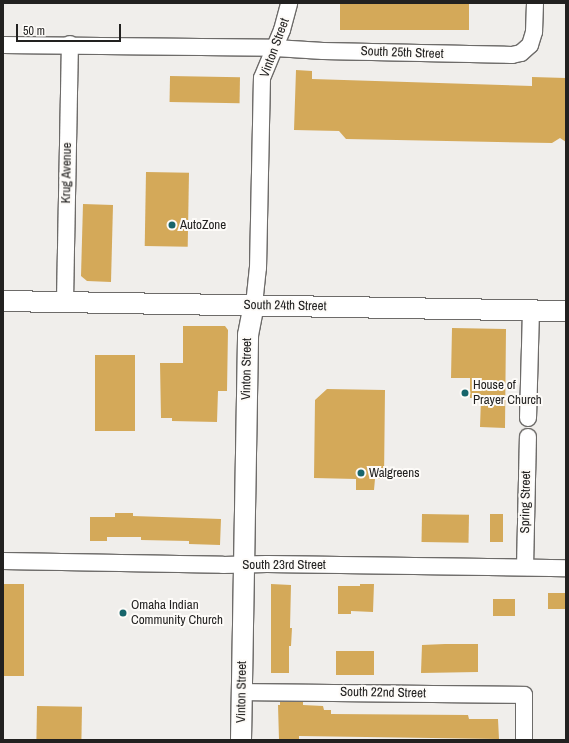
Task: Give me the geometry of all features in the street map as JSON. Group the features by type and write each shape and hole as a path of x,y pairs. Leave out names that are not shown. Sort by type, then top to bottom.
{"main road":[{"name":"South 24th Street","path":"3,301 566,311"},
{"name":"Vinton Street","path":"241,740 248,335 254,305"}],"street":[{"name":"Vinton Street","path":"254,305 258,268 262,78 282,30 289,3"},
{"name":"South 25th Street","path":"3,45 70,44 275,48 500,56 521,54 527,49 534,32 536,3"},
{"name":"Krug Avenue","path":"65,301 70,44"},
{"path":"528,418 531,310"},
{"name":"Spring Street","path":"525,567 528,437"},
{"name":"South 23rd Street","path":"3,561 566,568"},
{"name":"South 22nd Street","path":"242,692 524,695 524,740"}],"building":[{"path":"340,3 469,3 469,30 340,30"},
{"path":"296,70 312,71 312,79 532,86 532,77 566,78 566,142 560,138 552,143 346,139 339,131 294,130"},
{"path":"170,76 240,77 240,103 170,102"},
{"path":"146,172 189,173 188,247 145,246"},
{"path":"83,204 113,205 111,282 87,281 81,276"},
{"path":"183,326 225,326 228,330 227,391 218,391 217,422 172,421 172,418 161,418 160,363 183,363"},
{"path":"452,328 506,329 505,428 480,427 481,398 470,398 470,378 451,378"},
{"path":"95,355 135,355 135,431 95,431"},
{"name":"Walgreens","path":"327,389 385,390 384,479 375,479 374,490 356,490 356,479 314,478 315,400"},
{"path":"115,513 133,513 133,516 221,519 220,545 189,544 189,541 141,540 141,537 107,537 107,541 90,541 90,517 115,517"},
{"path":"422,514 469,515 469,543 422,542"},
{"path":"490,514 503,514 503,542 490,542"},
{"path":"3,584 24,584 24,676 3,676"},
{"path":"271,584 291,585 290,628 292,628 291,646 289,646 289,673 271,673"},
{"path":"360,584 374,584 373,612 351,611 351,614 338,614 338,586 360,586"},
{"path":"548,593 566,593 566,609 548,609"},
{"path":"493,599 515,599 515,616 493,616"},
{"path":"478,644 478,672 421,673 422,645"},
{"path":"336,651 374,651 374,675 336,675"},
{"path":"280,702 303,702 303,705 323,706 324,710 331,710 331,714 468,715 469,719 498,719 499,739 299,736 299,740 279,740 278,705 280,705"},
{"path":"37,706 82,707 81,740 36,740"}],"place":[{"name":"AutoZone","path":"172,225"},
{"name":"House of Prayer Church","path":"465,393"},
{"name":"Walgreens","path":"361,473"},
{"name":"Omaha Indian Community Church","path":"123,613"}]}
